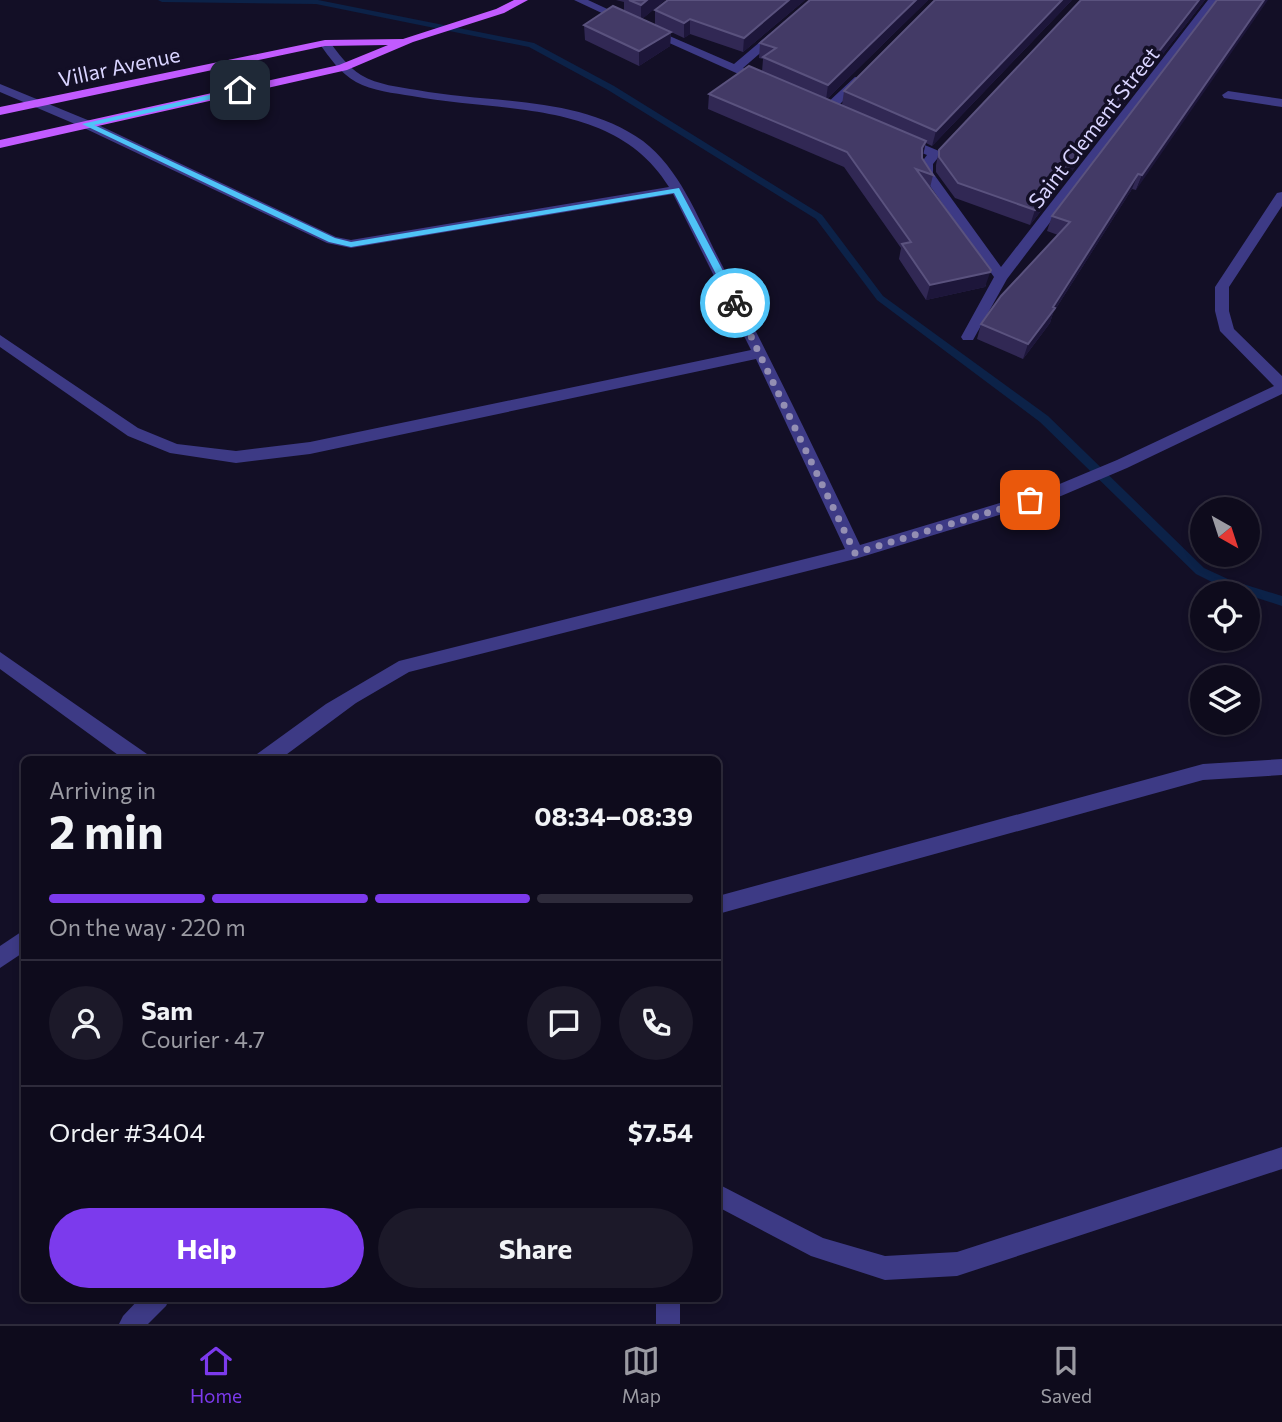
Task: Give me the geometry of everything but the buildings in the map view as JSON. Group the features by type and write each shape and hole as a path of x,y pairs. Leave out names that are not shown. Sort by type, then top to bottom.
{"main road":[{"path":"0,144 343,68 409,40 500,11 523,0"},
{"name":"Villar Avenue","path":"0,111 325,43 409,40"}],"street":[{"path":"579,0 647,24 770,84"},
{"name":"Saint Clement Street","path":"968,337 1001,277 1214,0"},
{"path":"735,69 785,26"},
{"path":"325,43 343,68 366,82 414,94 546,110 584,119 636,142 656,159 676,190 761,353 855,553"},
{"path":"829,108 869,69"},
{"path":"0,88 86,124 332,240 351,244 676,190"},
{"path":"1228,95 1282,103"},
{"path":"888,134 940,149 927,163 926,173 1001,277"},
{"path":"269,756 330,710 405,666 855,553 1055,492 1122,464 1282,386 1227,331 1222,311 1222,288 1282,195"},
{"path":"0,340 133,432 175,449 236,457 310,449 761,353"},
{"path":"0,659 134,756"},
{"path":"721,904 1203,772 1282,767"},
{"path":"0,958 21,942"},
{"path":"721,1197 819,1248 885,1268 957,1264 1282,1158"},
{"path":"131,1324 154,1302"},
{"path":"668,1302 668,1324"}],"waterway":[{"path":"162,0 316,2 531,45 611,88 819,217 880,298 1044,419 1200,571 1226,584 1282,601"}],"way so far":[{"path":"735,303 855,553 1030,500"}],"route":[{"path":"240,90 86,124 332,240 351,244 370,243 676,190 735,303"}]}
